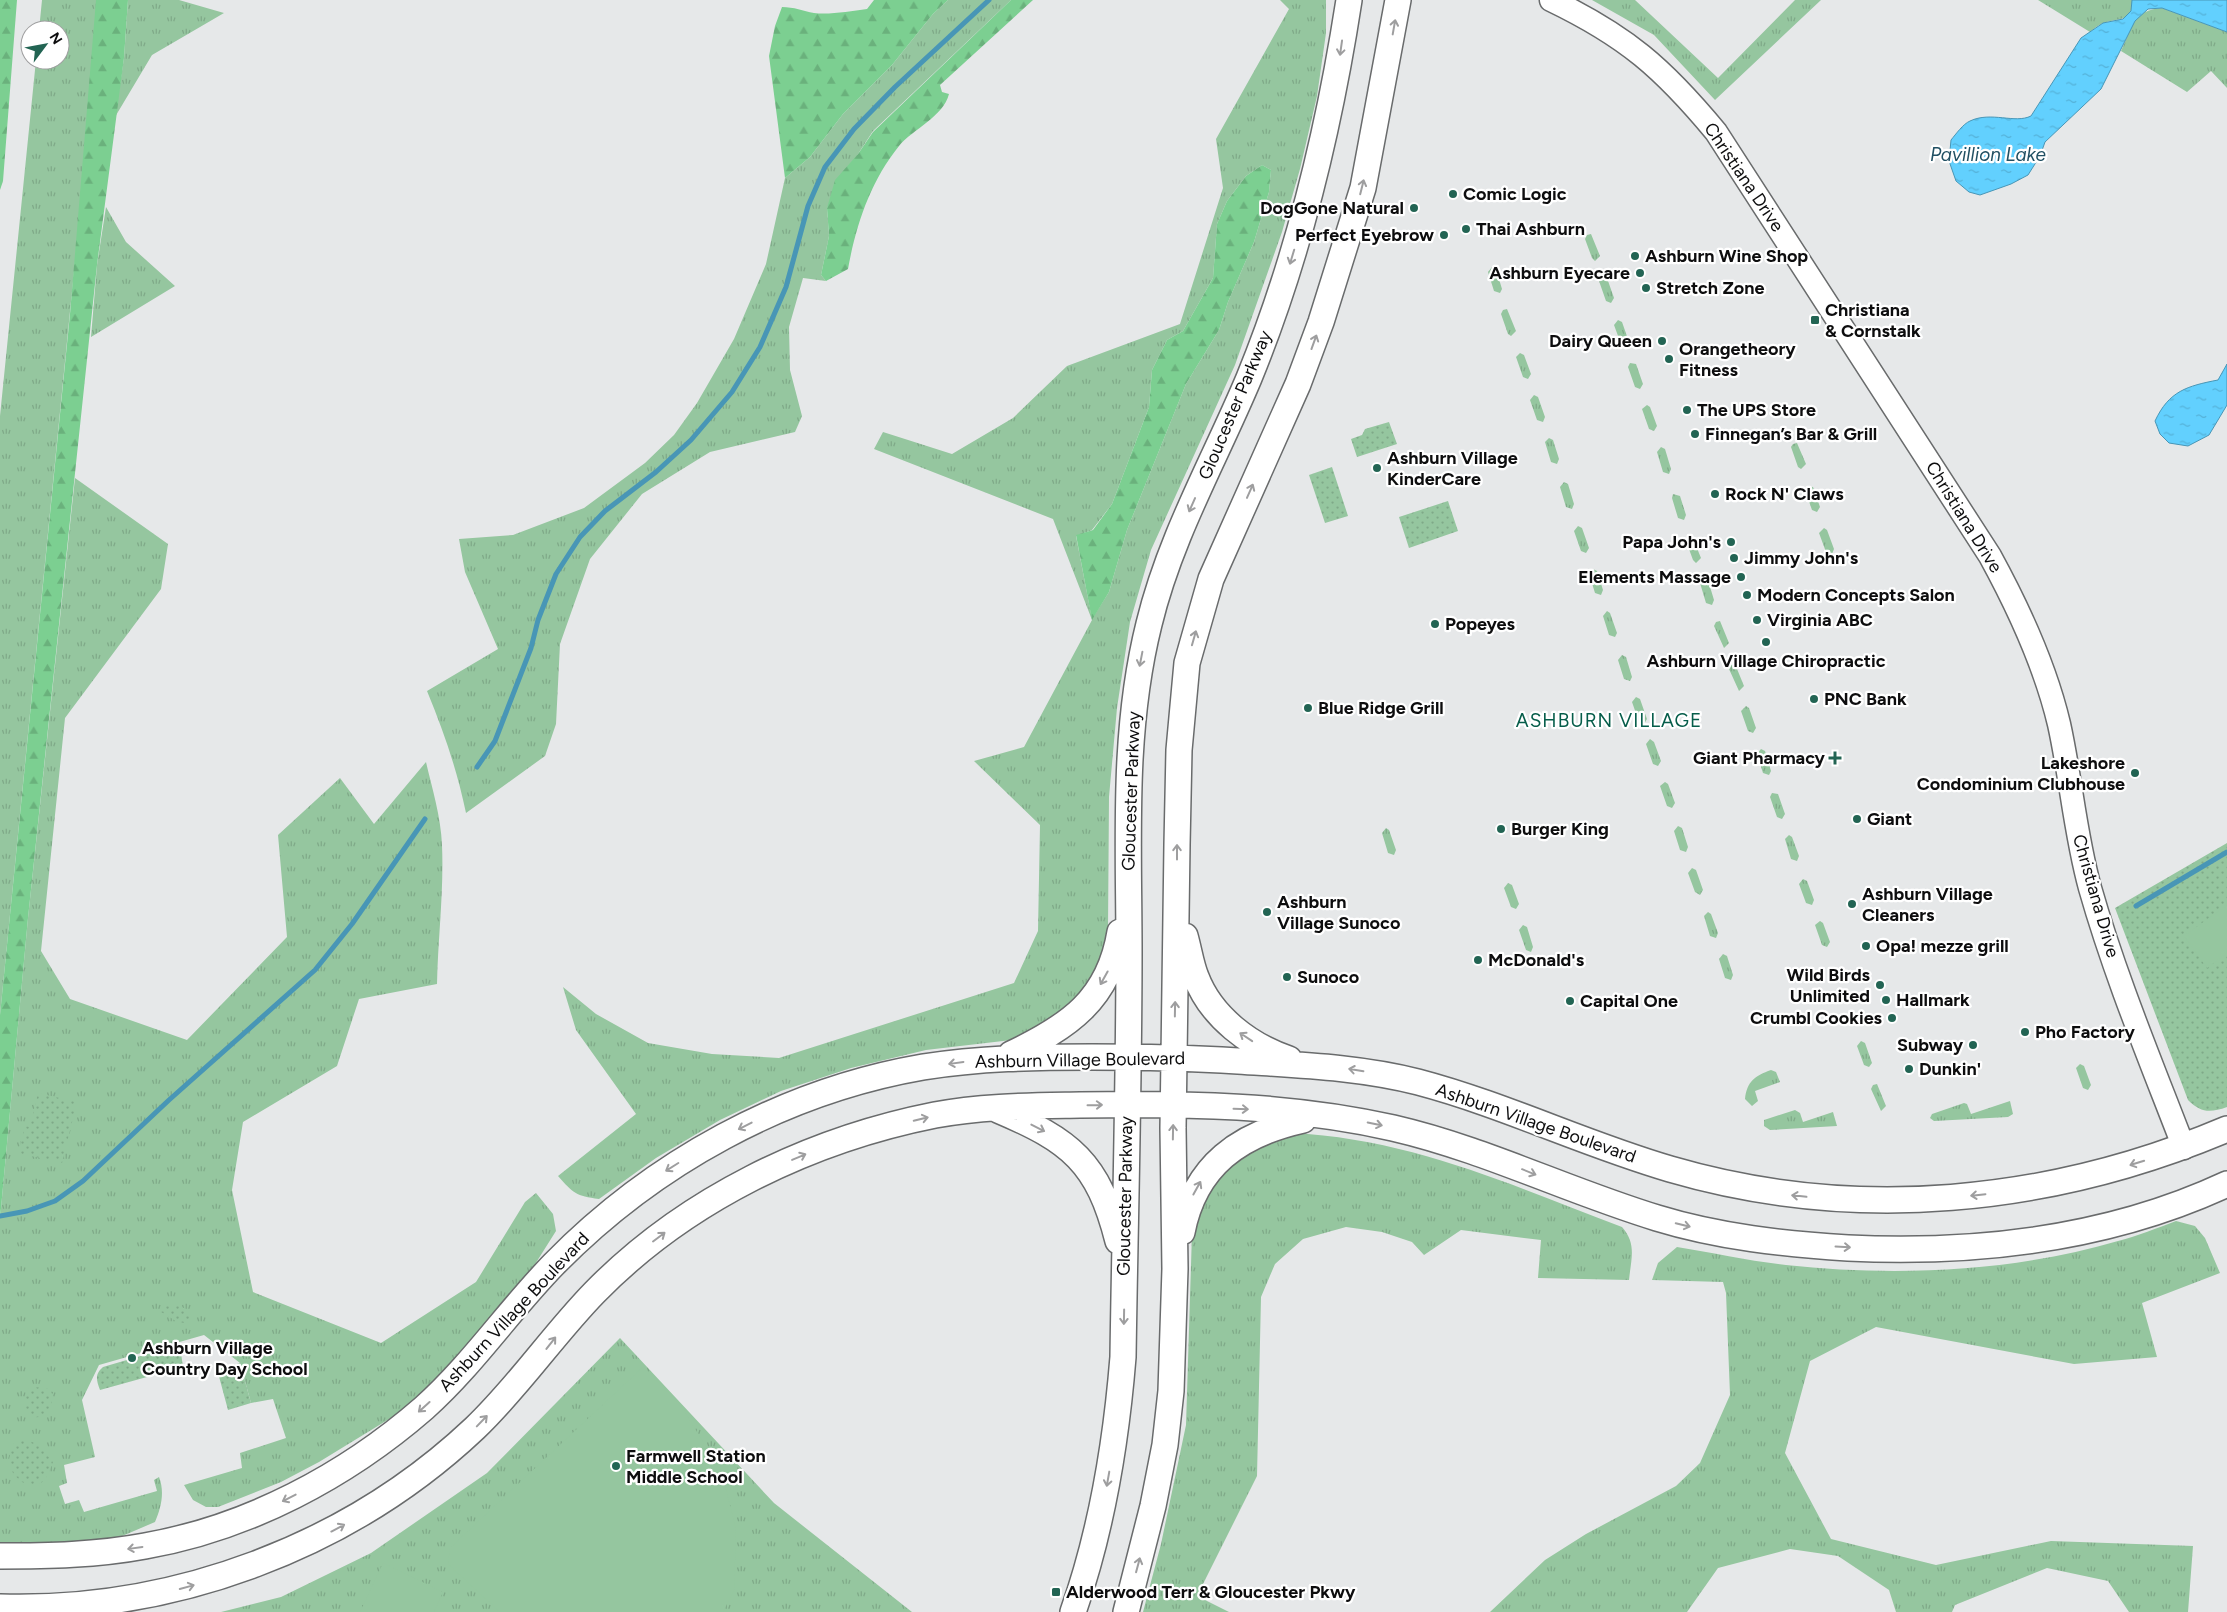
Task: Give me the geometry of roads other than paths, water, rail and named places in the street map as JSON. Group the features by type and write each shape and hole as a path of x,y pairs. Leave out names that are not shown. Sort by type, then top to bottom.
{"main road":[{"name":"Gloucester Parkway","path":"1073,1612 1104,1506 1123,1357 1128,1056 1128,777 1131,720 1149,624 1162,576 1248,381 1278,301 1303,221 1330,117 1348,0"},
{"path":"1126,1612 1153,1506 1165,1444 1171,1391 1179,750 1187,664 1211,579 1298,384 1321,322 1363,188 1398,0"},
{"path":"1004,1057 1063,1027 1090,1000 1106,977 1118,948 1128,898"},
{"path":"1177,900 1195,976 1210,1005 1234,1028 1265,1049 1287,1058 1323,1066"},
{"name":"Ashburn Village Boulevard","path":"0,1556 97,1553 148,1546 218,1527 275,1505 350,1464 424,1408 456,1377 537,1282 588,1231 628,1198 696,1152 758,1119 864,1080 921,1068 1004,1057 1128,1056 1323,1066 1414,1081 1475,1099 1609,1150 1729,1185 1769,1193 1828,1199 1935,1200 2038,1188 2091,1177 2184,1148 2227,1129"},
{"path":"0,1606 79,1606 184,1588 271,1561 310,1543 353,1520 434,1464 475,1428 521,1381 593,1294 621,1268 673,1226 714,1200 767,1171 818,1148 873,1130 936,1115 994,1108 1126,1105 1175,1105 1327,1115 1436,1139 1490,1156 1562,1185 1659,1219 1739,1237 1802,1245 1939,1250 2034,1240 2127,1220 2203,1195 2227,1184"},
{"path":"994,1108 1059,1140 1091,1172 1103,1194 1113,1222 1125,1268"},
{"path":"1174,1269 1192,1196 1219,1159 1236,1146 1268,1129 1327,1115"}],"street":[{"name":"Christiana Drive","path":"1551,0 1590,19 1641,53 1676,85 1716,132 1994,564 2022,619 2044,677 2058,722 2079,846 2089,886 2120,979 2184,1148"}],"water":[{"name":"Pavillion Lake","path":"2132,0 2227,0 2227,32 2162,8 2148,9 2135,21 2101,89 2045,142 2040,156 2028,175 2011,184 1980,195 1969,192 1956,181 1949,161 1951,140 1962,127 1967,122 1978,118 2018,119 2031,116 2081,38 2103,23 2123,19 2131,11"},
{"path":"2227,364 2227,405 2209,435 2188,446 2169,443 2160,434 2155,421 2160,411 2173,396 2180,392 2197,385 2218,380"}],"waterway":[{"path":"477,767 495,741 531,648 538,620 556,574 580,537 605,511 656,472 691,440 732,392 760,347 786,287 808,206 825,167 854,129 895,87 989,0"},
{"path":"0,1216 27,1211 55,1201 83,1181 169,1100 315,970 352,924 425,819"},
{"path":"2136,906 2227,852"}],"place":[{"name":"Comic Logic","path":"1453,194"},
{"name":"DogGone Natural","path":"1414,208"},
{"name":"Thai Ashburn","path":"1466,229"},
{"name":"Perfect Eyebrow","path":"1444,235"},
{"name":"Ashburn Wine Shop","path":"1635,256"},
{"name":"Ashburn Eyecare","path":"1640,273"},
{"name":"Stretch Zone","path":"1646,288"},
{"name":"Christiana & Cornstalk","path":"1815,320"},
{"name":"Dairy Queen","path":"1662,341"},
{"name":"Orangetheory Fitness","path":"1669,359"},
{"name":"The UPS Store","path":"1687,410"},
{"name":"Finnegan’s Bar & Grill","path":"1695,434"},
{"name":"Ashburn Village KinderCare","path":"1377,468"},
{"name":"Rock N' Claws","path":"1715,494"},
{"name":"Papa John's","path":"1731,542"},
{"name":"Jimmy John's","path":"1734,558"},
{"name":"Elements Massage","path":"1741,577"},
{"name":"Modern Concepts Salon","path":"1747,595"},
{"name":"Virginia ABC","path":"1757,620"},
{"name":"Popeyes","path":"1435,624"},
{"name":"Ashburn Village Chiropractic","path":"1766,642"},
{"name":"PNC Bank","path":"1814,699"},
{"name":"Blue Ridge Grill","path":"1308,708"},
{"name":"Giant Pharmacy","path":"1835,758"},
{"name":"Lakeshore Condominium Clubhouse","path":"2135,773"},
{"name":"Giant","path":"1857,819"},
{"name":"Burger King","path":"1501,829"},
{"name":"Ashburn Village Cleaners","path":"1852,904"},
{"name":"Ashburn Village Sunoco","path":"1267,912"},
{"name":"Opa! mezze grill","path":"1866,946"},
{"name":"McDonald's","path":"1478,960"},
{"name":"Sunoco","path":"1287,977"},
{"name":"Wild Birds Unlimited","path":"1880,985"},
{"name":"Hallmark","path":"1886,1000"},
{"name":"Capital One","path":"1570,1001"},
{"name":"Crumbl Cookies","path":"1892,1018"},
{"name":"Pho Factory","path":"2025,1032"},
{"name":"Subway","path":"1973,1045"},
{"name":"Dunkin'","path":"1909,1069"},
{"name":"Ashburn Village Country Day School","path":"132,1358"},
{"name":"Farmwell Station Middle School","path":"616,1466"},
{"name":"Alderwood Terr & Gloucester Pkwy","path":"1056,1592"}],"district":[{"name":"ASHBURN VILLAGE","path":"1609,720"}]}
